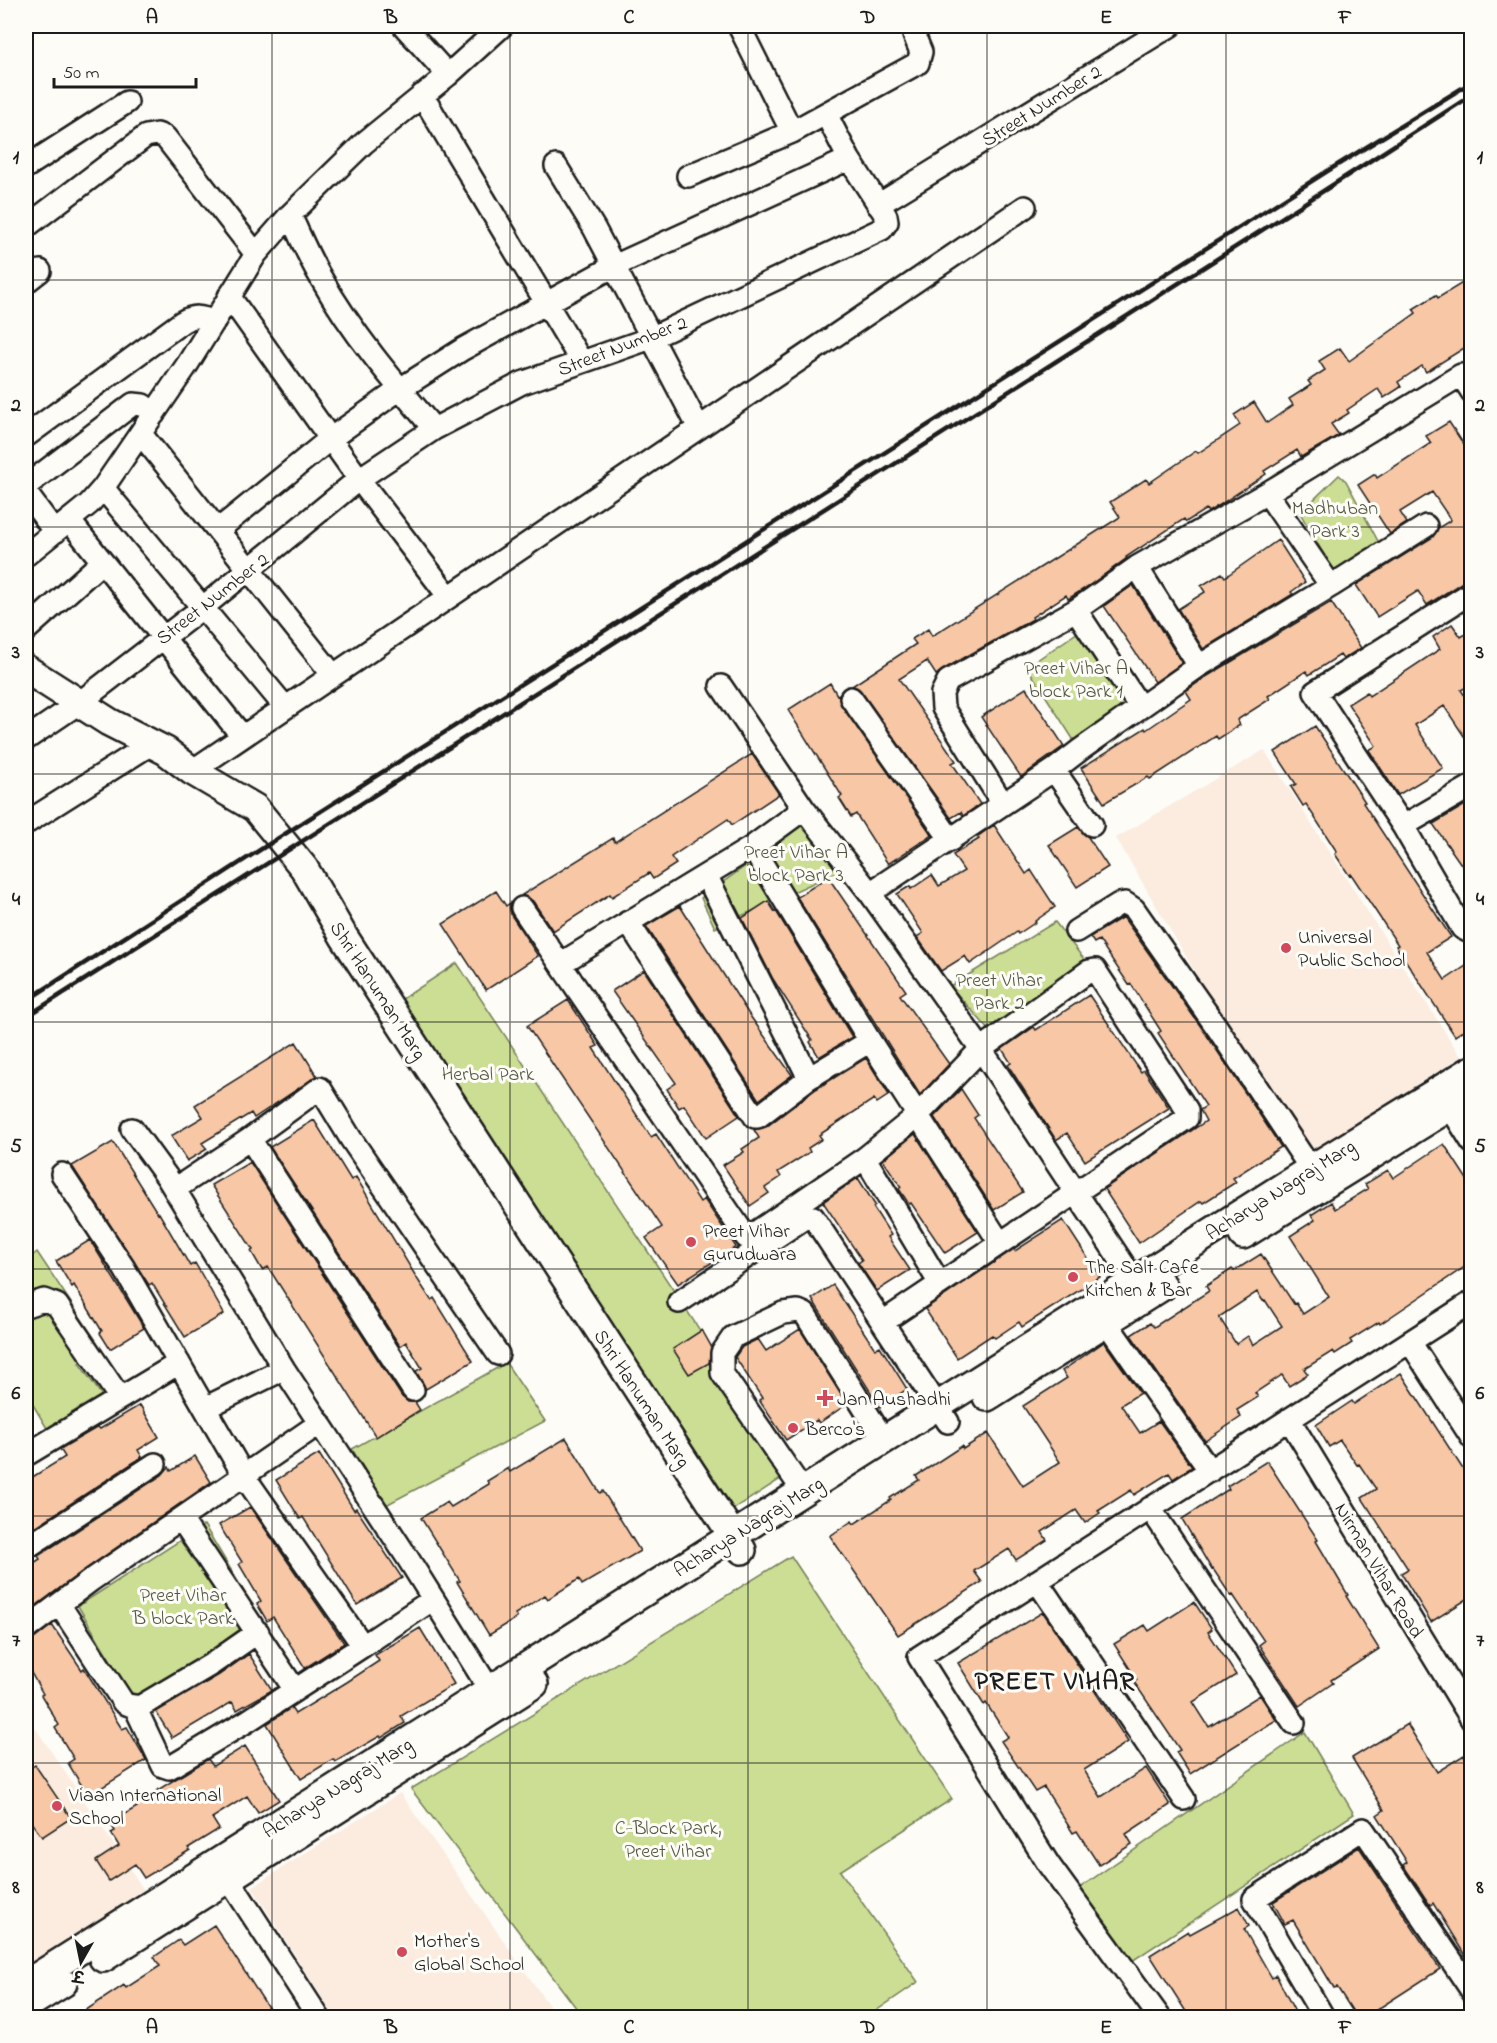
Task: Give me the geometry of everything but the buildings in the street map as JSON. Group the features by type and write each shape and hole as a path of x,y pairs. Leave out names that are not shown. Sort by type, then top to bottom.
{"street":[{"path":"404,26 448,75"},
{"path":"26,555 89,504 103,488 141,434 256,254 290,215 364,143 448,75 502,26"},
{"path":"739,26 792,132"},
{"path":"688,176 792,132 918,63 921,52 914,35 920,26"},
{"name":"Street Number 2","path":"26,739 79,703 202,608 358,478 434,429 522,383 651,338 882,229 887,222 886,216 878,205 1170,26"},
{"path":"422,96 581,361"},
{"path":"26,167 127,102"},
{"path":"826,114 849,159 878,205"},
{"path":"26,227 146,136 157,134 165,137 256,254"},
{"path":"218,530 330,439 400,388 463,349 614,266 849,159"},
{"path":"556,166 594,228 699,428"},
{"path":"192,771 1025,207"},
{"path":"290,215 320,277 347,321 434,429"},
{"path":"229,296 358,478 449,597"},
{"path":"26,436 182,322 193,316 214,322"},
{"path":"1003,804 943,708 942,693 948,681 1076,610 1137,567 1468,379"},
{"path":"26,486 133,404 143,405 154,414"},
{"path":"141,434 333,675"},
{"path":"103,488 285,707"},
{"path":"26,493 102,562 242,736"},
{"path":"1267,493 1330,586"},
{"path":"870,893 1054,770 1199,666 1425,526"},
{"path":"26,630 102,562"},
{"path":"1137,567 1199,666"},
{"path":"1471,592 1315,692 1403,826 1461,928 1472,933"},
{"path":"1076,610 1140,707"},
{"name":"Shri Hanuman Marg","path":"26,669 109,722 166,751 192,771 255,808 304,868 344,937 738,1544"},
{"path":"722,686 804,809 870,893 981,1049 1140,1289"},
{"path":"851,698 951,840"},
{"path":"26,822 151,744"},
{"path":"1054,770 1092,825"},
{"path":"1403,826 1472,786"},
{"path":"560,963 752,847 804,809"},
{"path":"752,847 870,1041 1000,1243"},
{"path":"706,875 809,1078"},
{"path":"1076,931 1119,904 1125,903 1134,909 1218,1029 1311,1169"},
{"path":"522,908 745,1236 749,1237 864,1158 918,1115 981,1049 1089,971 1095,970 1187,1110 1185,1121 1075,1192 883,1322"},
{"path":"628,922 753,1116 758,1117 809,1078 870,1041"},
{"name":"Acharya Nagraj Marg","path":"26,1984 223,1870 1140,1289 1454,1096 1472,1070"},
{"path":"175,1189 250,1139 320,1088 351,1139 498,1354"},
{"path":"1454,1096 1472,1142"},
{"name":"Acharya Nagraj Marg","path":"738,1544 803,1491 884,1440 943,1414 1106,1322 1140,1289 1311,1169 1454,1096"},
{"path":"132,1129 175,1189 284,1369 407,1557 495,1698"},
{"path":"250,1139 413,1390"},
{"path":"864,1158 940,1284"},
{"path":"62,1174 124,1268 244,1476 363,1646"},
{"path":"679,1302 806,1217 813,1216 943,1414"},
{"path":"26,1306 44,1300 57,1305 120,1398"},
{"path":"1160,2018 1049,1865 919,1657 1472,1302"},
{"path":"803,1491 722,1373 722,1353 733,1337 783,1313 798,1311 805,1314 884,1440"},
{"path":"1106,1322 1209,1471"},
{"path":"1410,1342 1472,1438"},
{"path":"26,1455 179,1362"},
{"path":"205,1408 284,1369"},
{"name":"Nirman Vihar Road","path":"1289,1419 1472,1720"},
{"path":"26,1629 320,1423"},
{"path":"26,1548 155,1464"},
{"path":"1150,1508 1294,1724"},
{"path":"180,1519 295,1690"},
{"path":"1037,1581 1184,1799"},
{"path":"135,1707 163,1766 169,1768 295,1690 432,1600"},
{"path":"59,1604 123,1702 135,1707 141,1706 212,1664 258,1632"},
{"path":"1324,2018 1254,1899 1362,1829 1472,1992"},
{"path":"223,1870 319,2018"},
{"name":"Acharya Nagraj Marg","path":"26,2006 223,1870"}],"shaded area":[{"name":"Universal Public School","path":"1264,750 1461,1057 1304,1156 1116,838"},
{"name":"Viaan International School","path":"26,1714 150,1899 26,1973"},
{"name":"Mother's Global School","path":"400,1793 557,2017 334,2017 252,1887"}],"green space":[{"name":"Madhuban Park 3","path":"1339,475 1346,481 1379,543 1334,572 1300,513"},
{"name":"Preet Vihar A block Park 1","path":"1084,628 1138,709 1080,750 1027,667"},
{"name":"Preet Vihar A block Park 3","path":"805,823 837,872 715,928 701,898"},
{"name":"Preet Vihar Park 2","path":"1055,922 1087,963 991,1032 950,986"},
{"name":"Herbal Park","path":"457,963 793,1471 734,1509 399,1001"},
{"path":"37,1252 99,1345 79,1363 105,1400 48,1430 26,1393 26,1261"},
{"path":"506,1363 545,1421 386,1505 352,1449"},
{"name":"Preet Vihar B block Park","path":"204,1525 263,1623 135,1701 78,1606"},
{"name":"C-Block Park, Preet Vihar","path":"791,1556 952,1799 840,1871 918,1982 867,2017 583,2017 411,1789"},
{"path":"1305,1732 1354,1814 1117,1971 1065,1898"}],"railway":[{"path":"26,1001 1326,172 1472,82"},
{"path":"26,1017 1472,95"}],"place":[{"name":"Universal Public School","path":"1286,948"},
{"name":"Preet Vihar Gurudwara","path":"691,1242"},
{"name":"The Salt Cafe Kitchen & Bar","path":"1073,1277"},
{"name":"Jan Aushadhi","path":"825,1398"},
{"name":"Berco's","path":"793,1428"},
{"name":"Viaan International School","path":"57,1806"},
{"name":"Mother's Global School","path":"402,1952"}],"district":[{"name":"PREET VIHAR","path":"1055,1680"}]}
